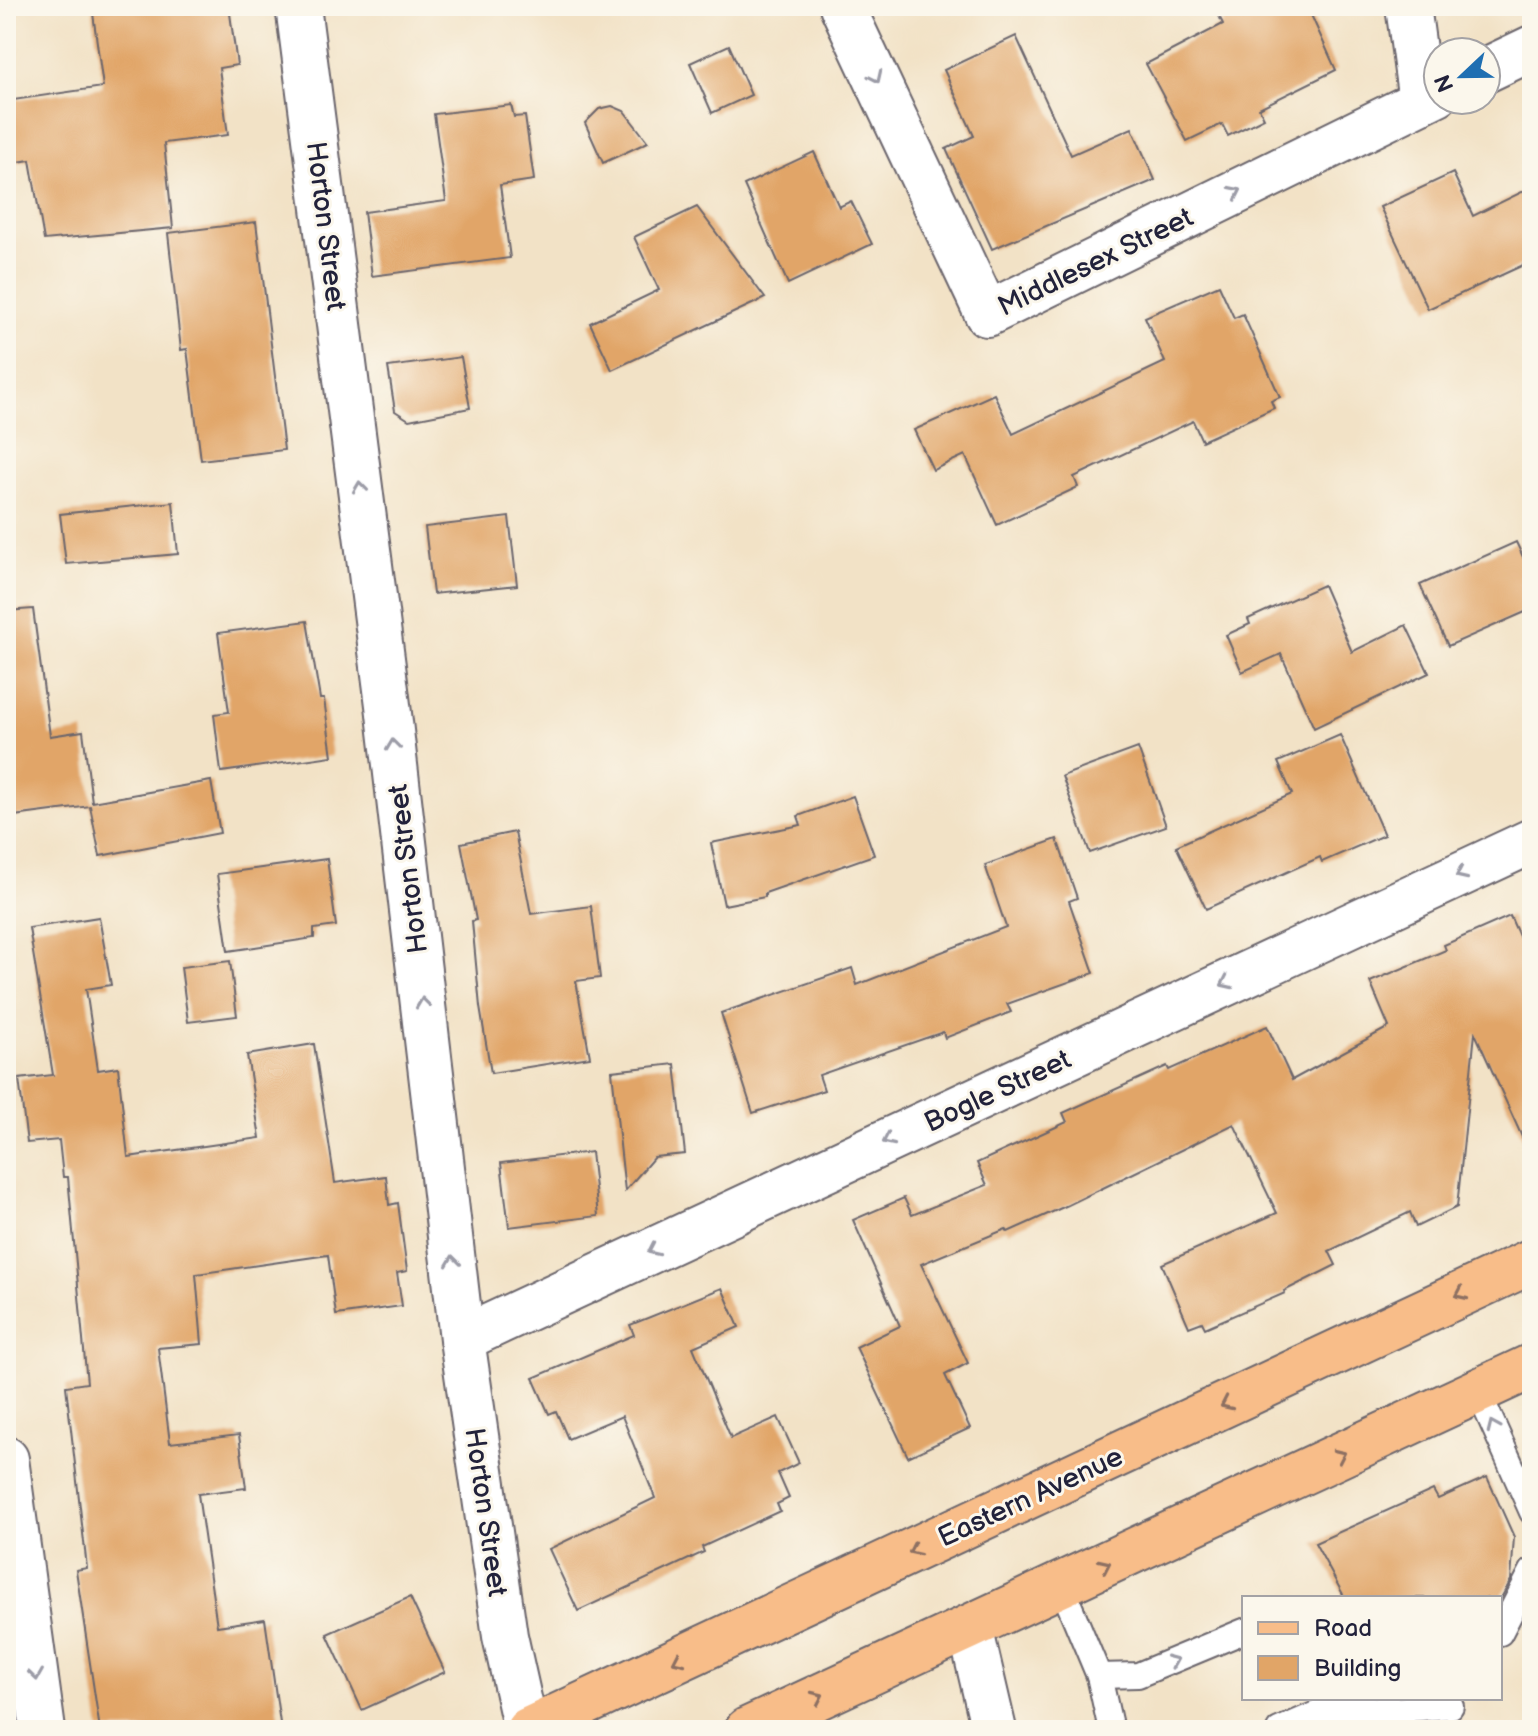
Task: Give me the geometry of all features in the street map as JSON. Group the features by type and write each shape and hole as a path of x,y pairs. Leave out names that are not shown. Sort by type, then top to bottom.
{"main road":[{"name":"Eastern Avenue","path":"527,1730 1532,1261"},
{"path":"747,1730 1532,1366"}],"street":[{"name":"Horton Street","path":"298,6 390,721 462,1339 505,1636 527,1730"},
{"name":"Middlesex Street","path":"842,6 987,314 1422,101"},
{"path":"1408,6 1422,64"},
{"path":"1502,62 1532,48"},
{"name":"Bogle Street","path":"462,1339 1532,841"},
{"path":"6,1459 43,1730"},
{"path":"970,1627 994,1730"}],"lane":[{"path":"1478,1391 1532,1512"},
{"path":"1502,1628 1532,1571"},
{"path":"1061,1585 1099,1676 1111,1730"},
{"path":"1099,1676 1138,1675 1242,1632"},
{"path":"1279,1730 1332,1707 1391,1710 1454,1702"},
{"path":"1438,1730 1454,1702"}],"building":[{"path":"92,6 229,6 237,65 219,68 228,135 164,143 173,228 44,240 30,160 6,164 6,101 103,87"},
{"path":"1214,6 1307,6 1336,70 1259,108 1264,118 1228,136 1222,124 1187,141 1146,64 1223,24"},
{"path":"1016,36 1071,155 1132,128 1155,180 992,249 946,149 974,136 944,70"},
{"path":"729,45 751,95 712,113 690,63"},
{"path":"511,105 514,117 525,116 534,180 500,185 510,258 372,276 364,212 446,201 434,114"},
{"path":"612,106 624,111 648,142 603,163 585,123 599,109"},
{"path":"814,152 839,207 851,201 872,244 788,284 744,185"},
{"path":"1453,173 1473,216 1532,187 1532,261 1428,309 1380,207"},
{"path":"697,207 765,298 612,370 590,323 659,290 634,237"},
{"path":"256,222 284,450 201,460 187,349 181,350 168,233"},
{"path":"1219,285 1234,318 1243,314 1280,397 1271,401 1274,408 1202,441 1193,421 1074,477 1078,487 997,525 965,455 933,470 914,430 994,394 1013,434 1165,362 1145,317"},
{"path":"461,357 470,408 409,420 395,411 388,367"},
{"path":"173,502 178,554 66,564 60,514"},
{"path":"509,517 517,585 433,594 425,527"},
{"path":"1516,542 1532,576 1532,609 1448,646 1420,585"},
{"path":"1323,585 1352,652 1406,625 1429,673 1314,728 1281,654 1242,672 1226,635 1250,624 1248,619"},
{"path":"33,609 50,736 83,731 92,802 211,781 220,833 100,856 90,806 6,817 6,611"},
{"path":"307,621 320,699 324,699 332,756 221,772 214,714 229,712 218,633"},
{"path":"1340,735 1384,835 1322,862 1320,857 1206,909 1176,846 1292,794 1278,762"},
{"path":"1138,748 1166,826 1090,853 1062,776"},
{"path":"853,796 874,855 765,893 765,897 724,905 711,843 801,825 798,816"},
{"path":"515,832 531,914 591,906 600,978 576,981 590,1057 491,1073 480,1007 472,921 476,920 461,843"},
{"path":"1057,839 1077,898 1069,901 1094,973 1007,1004 1011,1012 945,1038 943,1032 819,1075 824,1090 753,1113 721,1013 852,968 857,985 1006,927 985,865"},
{"path":"327,859 336,926 314,929 314,938 228,951 217,874"},
{"path":"1510,916 1532,965 1532,1159 1475,1033 1457,1207 1416,1227 1410,1212 1329,1251 1336,1265 1285,1293 1205,1328 1202,1322 1189,1327 1162,1264 1277,1213 1234,1124 1008,1232 1006,1229 921,1264 968,1363 945,1375 970,1428 908,1457 856,1347 900,1326 853,1220 904,1198 912,1215 987,1185 977,1163 1067,1122 1063,1113 1167,1066 1169,1070 1267,1026 1292,1080 1389,1027 1370,982 1446,950 1444,945"},
{"path":"99,917 111,985 86,989 98,1070 118,1067 128,1157 260,1138 247,1055 314,1044 335,1183 386,1176 389,1205 398,1203 407,1271 397,1273 402,1306 336,1315 328,1255 196,1274 202,1344 158,1348 170,1443 239,1435 246,1488 198,1494 217,1626 265,1619 281,1730 100,1730 76,1570 87,1568 66,1386 87,1383 68,1177 63,1177 59,1140 27,1143 19,1079 53,1075 29,928"},
{"path":"230,961 237,1016 188,1022 181,967"},
{"path":"675,1064 685,1154 654,1157 625,1191 612,1071"},
{"path":"591,1152 598,1216 509,1227 501,1163"},
{"path":"722,1288 739,1327 693,1347 731,1438 778,1417 799,1463 778,1473 789,1498 777,1504 780,1511 702,1547 704,1552 578,1611 549,1549 655,1498 622,1416 568,1439 556,1411 549,1414 533,1378 634,1335 630,1325"},
{"path":"1487,1477 1514,1537 1511,1580 1502,1596 1344,1596 1315,1543 1433,1490 1438,1499"},
{"path":"410,1597 445,1672 362,1710 327,1634"}]}
